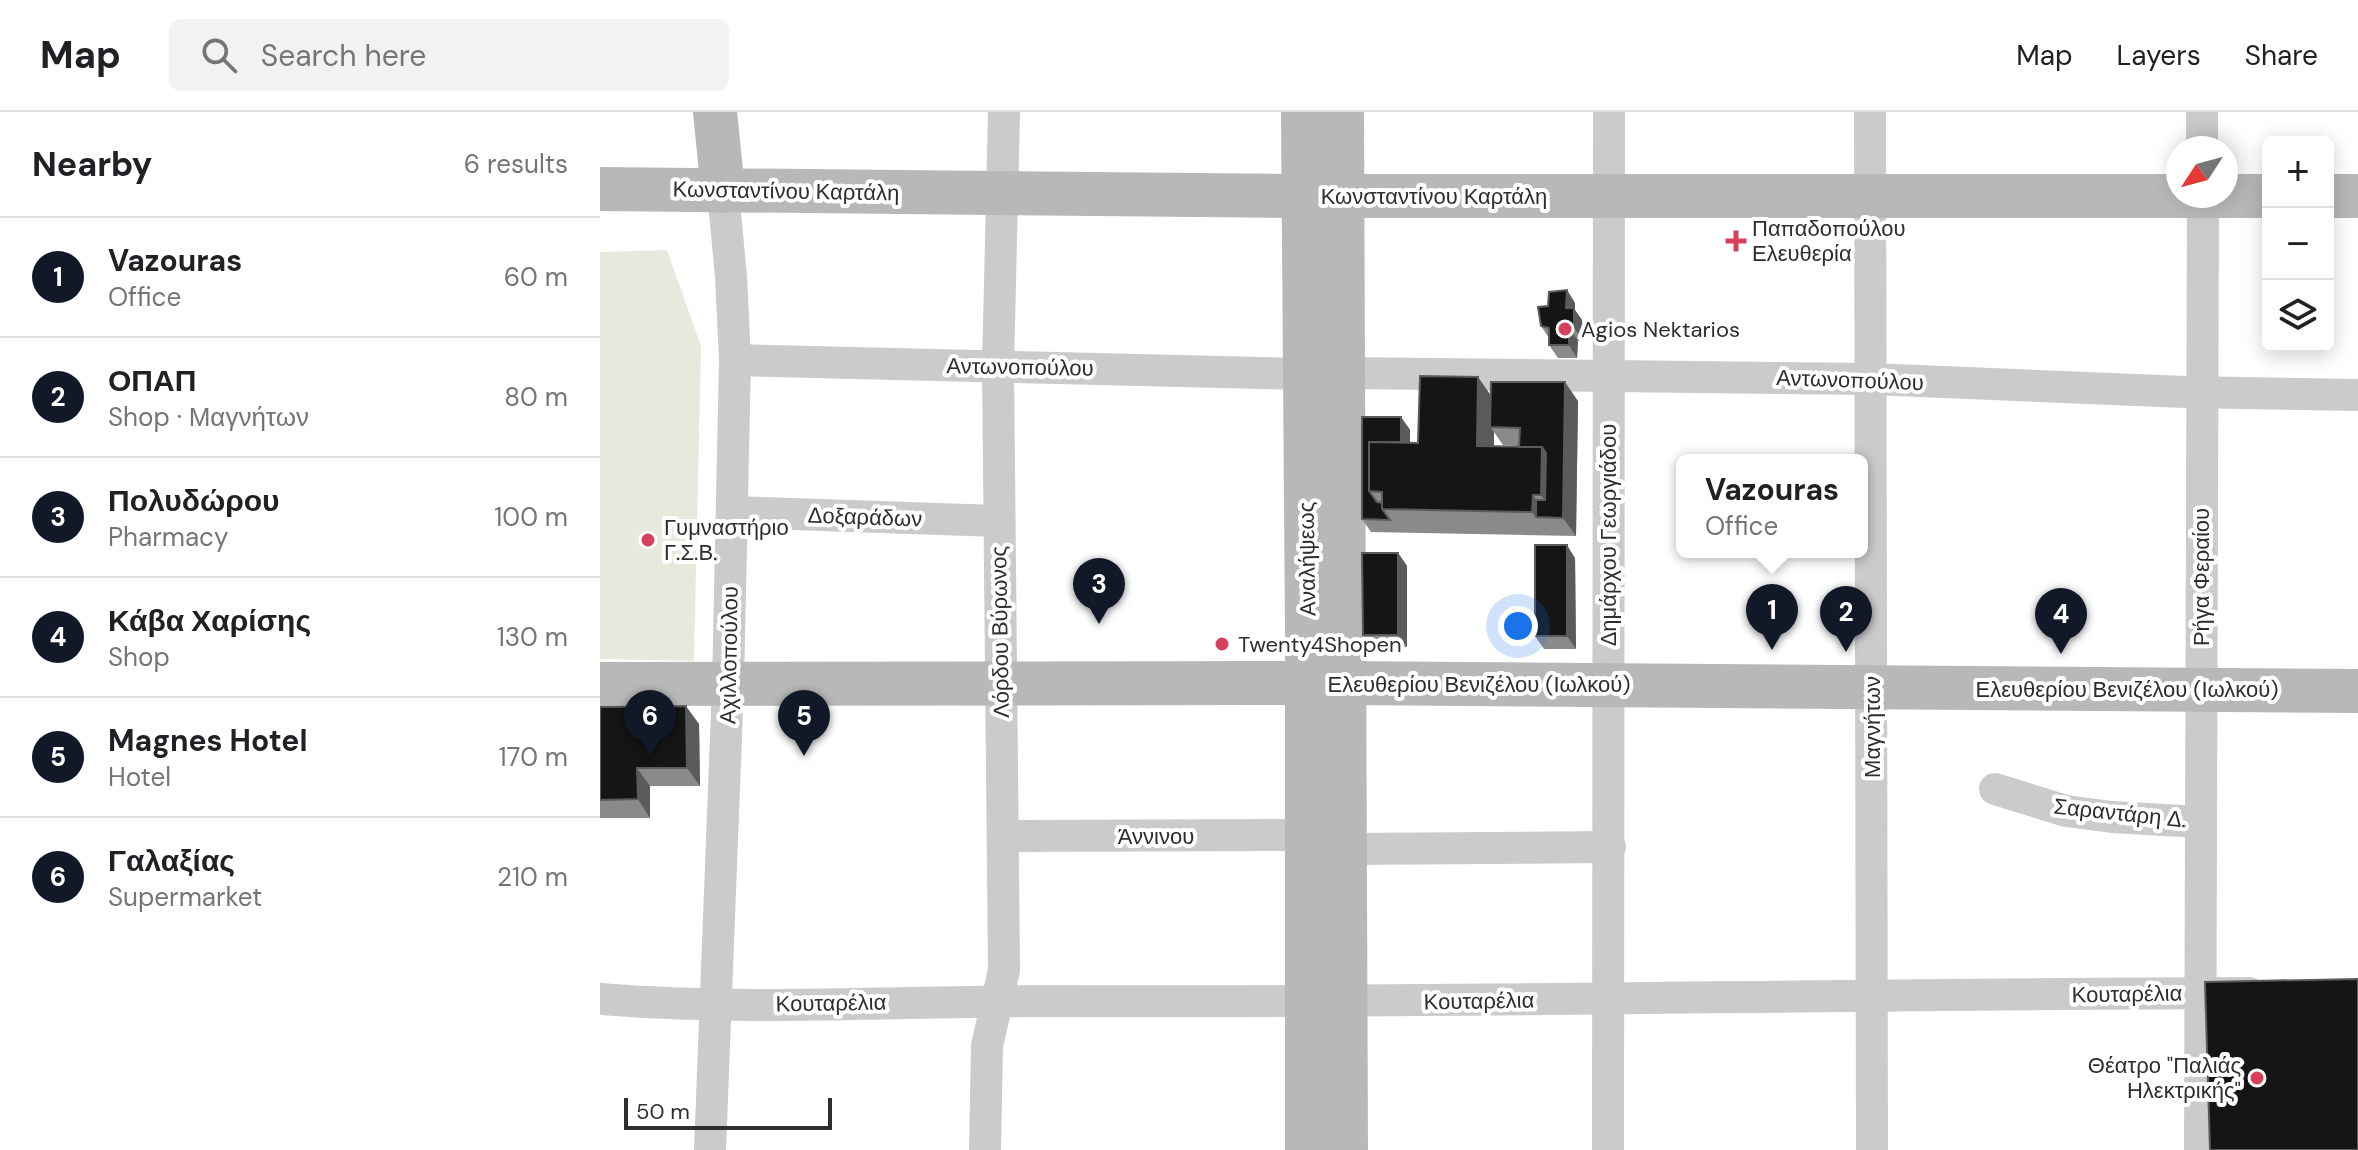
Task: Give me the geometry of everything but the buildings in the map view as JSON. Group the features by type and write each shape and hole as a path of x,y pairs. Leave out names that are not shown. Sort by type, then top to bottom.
{"main road":[{"name":"Αχιλλοπούλου","path":"715,112 723,191"},
{"name":"Αναλήψεως","path":"1303,112 1322,196 1327,1003 1346,1150"},
{"name":"Αναλήψεως","path":"1322,196 1342,112"},
{"name":"Κωνσταντίνου Καρτάλη","path":"600,189 1322,196 2166,196"},
{"name":"Κωνσταντίνου Καρτάλη","path":"2238,196 2262,196"},
{"path":"2334,196 2358,196"},
{"name":"Ελευθερίου Βενιζέλου (Ιωλκού)","path":"600,684 1325,683 2358,691"},
{"name":"Αναλήψεως","path":"1307,1150 1327,1003"}],"street":[{"name":"Λόρδου Βύρωνος","path":"985,1150 987,1046 1004,970 998,367 1004,112"},
{"name":"Δημάρχου Γεωργιάδου","path":"1608,1150 1609,112"},
{"name":"Μαγνήτων","path":"1870,112 1872,1150"},
{"path":"2202,112 2202,136"},
{"name":"Αχιλλοπούλου","path":"710,1150 728,685 735,360 723,191"},
{"name":"Ρήγα Φεραίου","path":"2200,1150 2203,208"},
{"name":"Αντωνοπούλου","path":"735,360 1324,373 1871,379 2358,395"},
{"name":"Δοξαράδων","path":"732,512 998,521"},
{"name":"Σαραντάρη Δ.","path":"1995,789 2066,811 2200,822"},
{"name":"Άννινου","path":"1003,836 1610,847"},
{"name":"Κουταρέλια","path":"600,999 668,1004 998,1001 1327,1003 2279,993"}],"shaded area":[{"name":"Γυμναστήριο Γ.Σ.Β.","path":"667,250 701,346 694,661 600,659 600,252"}],"place":[{"name":"Παπαδοπούλου Ελευθερία","path":"1736,241"},
{"name":"Agios Nektarios","path":"1565,329"},
{"name":"Γυμναστήριο Γ.Σ.Β.","path":"648,540"},
{"name":"Πολυδώρου","path":"1099,624"},
{"name":"Twenty4Shopen","path":"1222,644"},
{"name":"Vazouras","path":"1772,650"},
{"name":"ΟΠΑΠ","path":"1846,652"},
{"name":"Κάβα Χαρίσης","path":"2061,654"},
{"name":"Γαλαξίας","path":"650,756"},
{"name":"Magnes Hotel","path":"804,756"},
{"name":"Θέατρο \"Παλιάς Ηλεκτρικής\"","path":"2257,1078"}]}
